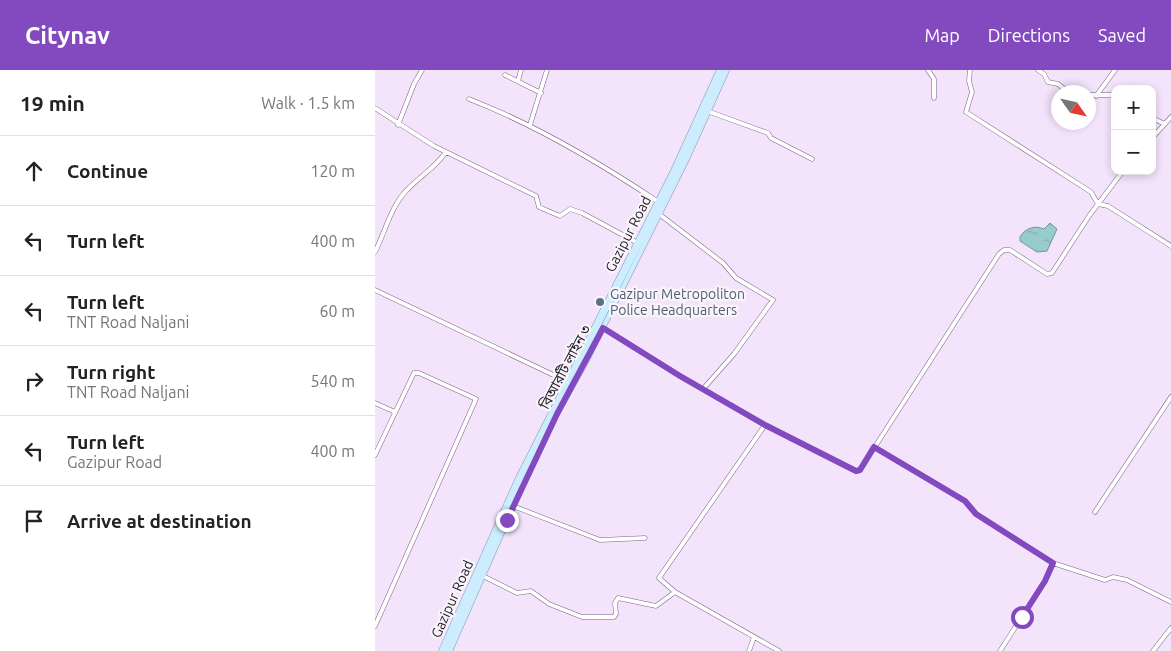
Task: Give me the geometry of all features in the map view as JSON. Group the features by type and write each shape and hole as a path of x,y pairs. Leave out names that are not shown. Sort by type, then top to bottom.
{"main road":[{"name":"Gazipur Road","path":"441,651 522,470 698,119 719,70"},
{"name":"Gazipur Road","path":"450,651 513,506 557,414 603,328 710,112 725,70"},
{"name":"বিআরটি লাইন ৩","path":"446,651 525,471 554,412 583,360 725,70"}],"street":[{"path":"398,125 414,84 422,70"},
{"path":"518,81 521,70"},
{"path":"530,125 547,70"},
{"path":"928,70 934,79 934,98"},
{"path":"971,70 969,81 972,92 966,112 1091,192 1098,204 1108,206 1171,246"},
{"path":"1037,70 1044,74 1048,82 1058,85"},
{"path":"1096,96 1115,70"},
{"path":"505,75 541,93"},
{"path":"1096,96 1101,94 1111,95"},
{"path":"469,99 530,125 612,171 657,201"},
{"path":"375,108 398,125 446,152 536,196 539,206 546,210 559,216 570,209 582,213 636,242"},
{"path":"710,112 768,133 771,138 812,158"},
{"path":"1156,134 1171,117"},
{"path":"1156,120 1165,124"},
{"path":"375,252 392,214 405,191 437,165 446,152"},
{"path":"603,328 765,425 856,471 860,470 999,254 1004,250 1010,250 1047,274 1052,273 1098,204 1120,175"},
{"path":"659,214 723,263 736,278 773,300 768,310 735,354 703,389"},
{"path":"375,290 566,381"},
{"path":"375,456 412,374 416,372 476,399 375,626"},
{"path":"1095,512 1171,397"},
{"path":"375,402 395,412"},
{"path":"765,425 659,578 675,592 779,651"},
{"path":"874,447 965,501 976,514 1053,563 1105,580 1113,577 1127,580 1171,602"},
{"path":"513,506 600,540 645,538"},
{"path":"999,651 1045,581 1053,563"},
{"path":"483,576 517,593 531,591 549,604 582,617 590,618 614,617 616,614 615,603 618,598 656,606 675,592"},
{"path":"1153,651 1171,628"},
{"path":"749,651 754,637"}],"water":[{"path":"1050,223 1057,229 1047,251 1037,252 1020,241 1020,237 1027,229 1037,227 1044,229"}],"place":[{"name":"Gazipur Metropoliton Police Headquarters","path":"600,302"}],"route":[{"path":"507,520 557,414 587,362 603,328 680,376 765,425 856,471 860,470 874,447 965,501 976,514 1053,563 1045,581 1022,617"}]}
